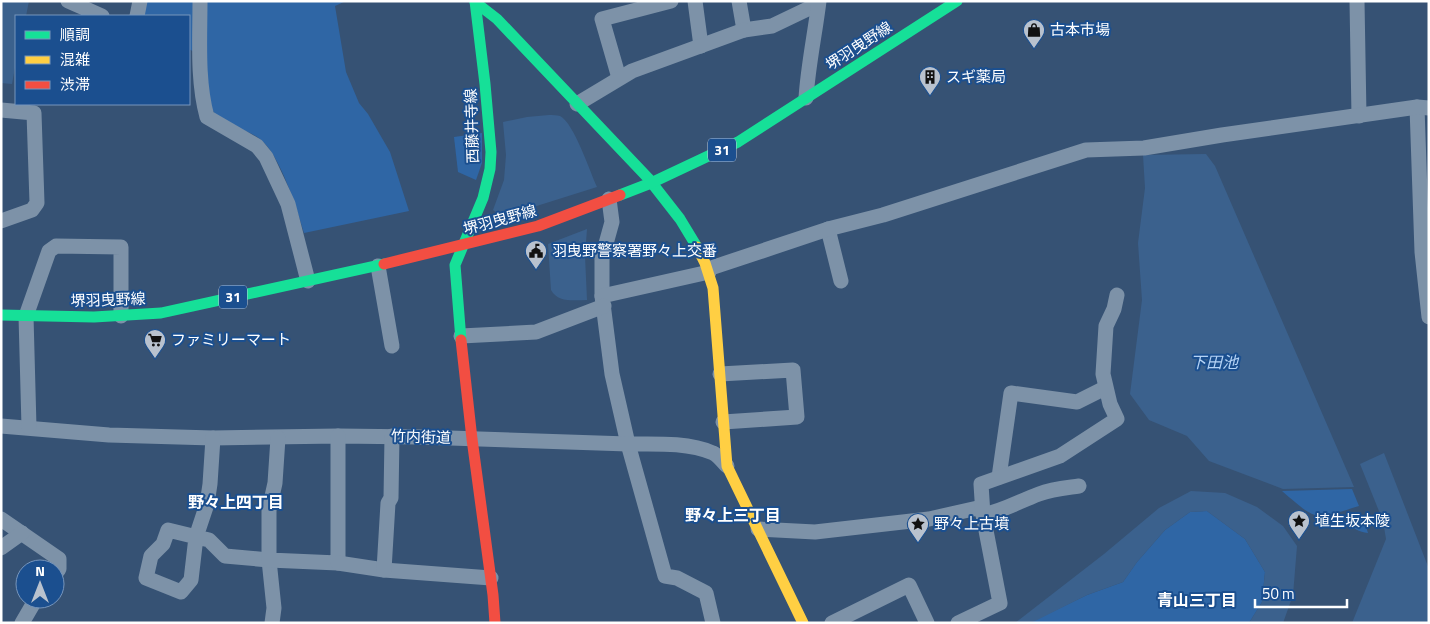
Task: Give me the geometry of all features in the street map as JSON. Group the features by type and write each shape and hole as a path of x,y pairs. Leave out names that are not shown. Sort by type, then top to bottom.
{"main road":[{"path":"475,1 497,19 665,197 693,238 708,270 713,288 727,466 803,623"},
{"name":"西藤井寺線","path":"475,1 485,71 491,145 490,160 483,195 461,246 454,270 460,336 495,623"},
{"name":"堺羽曳野線","path":"1,315 121,316 161,313 378,266 538,226 652,183 738,142 957,1"}],"street":[{"path":"68,1 100,15"},
{"path":"137,15 140,1"},
{"path":"200,1 194,56 207,118 257,146 266,157 288,204 308,281"},
{"path":"619,78 602,19 671,1"},
{"path":"695,1 701,46"},
{"path":"740,1 744,30"},
{"path":"1357,1 1359,116"},
{"path":"577,104 632,71 744,30 772,26 818,3"},
{"path":"806,98 808,69 815,35 818,3"},
{"path":"460,336 536,332 603,301 708,270 828,229 883,215 1086,150 1144,148 1222,135 1423,108 1422,252 1429,317"},
{"path":"1,110 34,113 37,203 32,210 1,221"},
{"path":"609,199 612,222 602,258 603,301 612,374 628,444 665,576 677,578 706,593 714,623"},
{"path":"828,229 841,281"},
{"path":"29,427 26,316 49,251 56,246 121,247 121,316"},
{"path":"378,266 392,346"},
{"path":"958,623 1000,603 983,511 981,484 1060,456 1117,419 1105,388 1103,374 1106,326 1114,309 1117,294"},
{"path":"720,374 792,370 797,417 723,422"},
{"path":"999,477 1011,393 1077,402 1105,388"},
{"name":"竹内街道","path":"1,426 109,435 213,438 392,436 660,444 689,447 714,453 727,466"},
{"path":"338,436 338,563"},
{"path":"384,570 388,503 391,498 392,436"},
{"path":"213,438 210,484 196,537 209,540 225,556 338,563 384,570 491,578"},
{"path":"272,623 274,608 269,560 269,510 274,483 278,438"},
{"path":"758,529 815,532 983,511 999,512 1041,493 1057,488 1078,486"},
{"path":"1,519 59,559"},
{"path":"1,548 22,533"},
{"path":"832,623 909,585 927,623"},
{"path":"22,623 30,609"}],"shaded area":[{"path":"145,1 196,1 196,53 190,50 190,15 141,15"},
{"path":"206,1 346,1 335,6 346,72 359,103 368,114 390,152 409,211 304,233 287,183 275,157 268,147 256,136 223,121 213,111 209,101 205,73"},
{"path":"482,133 482,163 476,180 458,172 454,137"},
{"path":"1352,489 1359,506 1324,516 1310,513 1282,491"},
{"path":"1207,511 1245,539 1265,572 1262,602 1249,623 1029,623 1087,595 1123,582 1137,562 1165,530 1190,512"},
{"path":"1358,517 1364,520 1368,533 1356,530 1348,520"}],"water":[{"path":"1,1 29,1 26,15 15,15 15,68 12,84 1,83"},
{"path":"549,115 560,116 571,128 597,187 502,217 493,210 504,180 506,155 503,122"},
{"name":"下田池","path":"1206,154 1215,166 1354,487 1283,489 1209,461 1187,436 1149,420 1130,394 1142,300 1138,243 1145,188 1143,155"},
{"path":"587,229 585,256 587,300 562,299 551,290 548,244"},
{"path":"1384,453 1429,569 1429,623 1352,623 1386,539 1383,521 1360,464"},
{"path":"1191,491 1225,493 1257,507 1283,526 1297,546 1293,595 1283,623 1249,623 1262,602 1265,572 1245,539 1207,511 1190,512 1165,530 1137,562 1123,582 1087,595 1037,620 1029,623 1015,623 1104,554 1159,508"}],"traffic: fast":[{"path":"461,340 455,265 483,198 490,169 491,152 475,1"},
{"path":"620,195 651,183 738,142 957,1"},
{"path":"475,2 497,19 648,178 680,219 697,247"},
{"path":"1,315 94,317 161,313 384,264"}],"traffic: slow":[{"path":"697,247 705,263 713,288 727,466 803,623"}],"traffic: jam":[{"path":"384,264 538,226 620,195"},
{"path":"461,340 495,623"}],"place":[{"name":"古本市場","path":"1034,49"},
{"name":"スギ薬局","path":"930,96"},
{"name":"羽曳野警察署野々上交番","path":"536,270"},
{"name":"ファミリーマート","path":"155,359"},
{"name":"埴生坂本陵","path":"1299,540"},
{"name":"野々上古墳","path":"918,543"}],"district":[{"name":"野々上四丁目","path":"236,502"},
{"name":"野々上三丁目","path":"733,515"},
{"name":"青山三丁目","path":"1197,600"}]}
